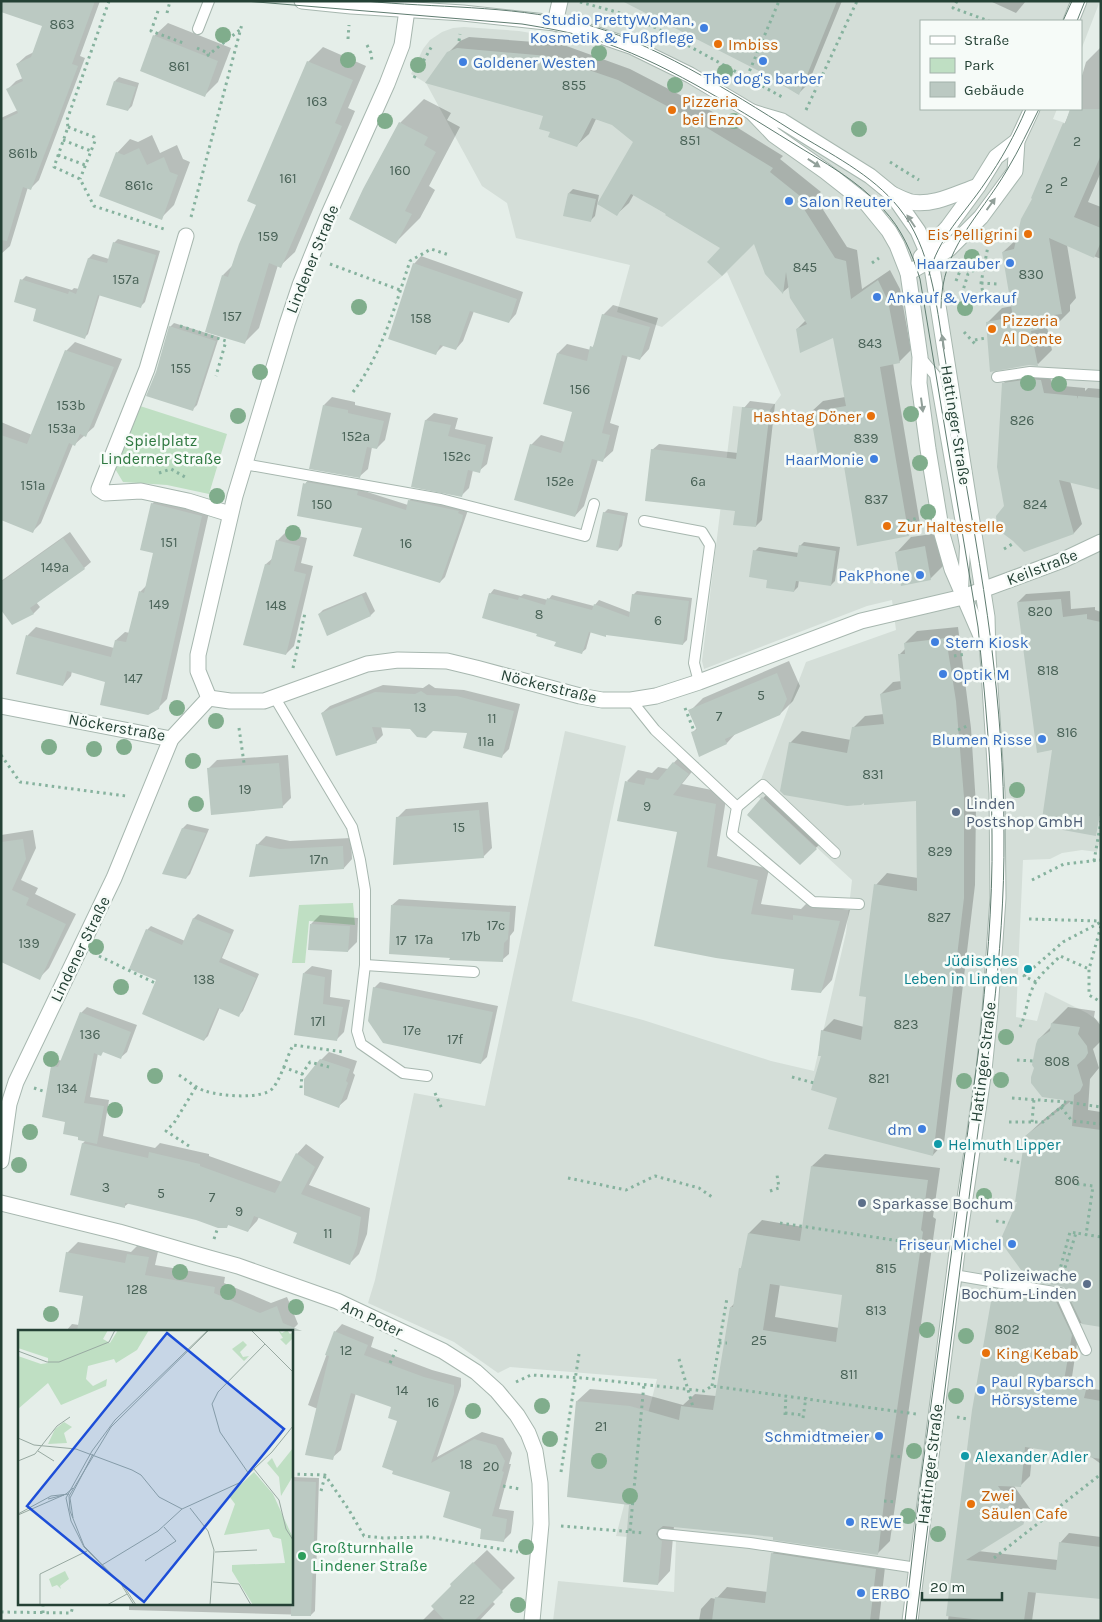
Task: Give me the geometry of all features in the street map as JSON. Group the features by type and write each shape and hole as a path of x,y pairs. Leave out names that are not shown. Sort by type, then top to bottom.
{"street":[{"name":"Hattinger Straße","path":"302,1 462,13 555,23 595,34 652,56 690,75 752,112 774,135 826,170 867,204 882,221 893,238 908,273 920,357 919,383 942,534 952,569 987,650"},
{"path":"555,23 560,1"},
{"path":"1071,20 1080,1"},
{"name":"Lindener Straße","path":"209,698 198,671 198,655 230,514 244,464 286,324 312,257 387,84 402,45 407,10"},
{"path":"928,255 949,250 965,235 981,217 1015,171 1017,141 1032,110"},
{"name":"Hattinger Straße","path":"752,112 782,120 870,176 892,194 918,231 928,255 988,617 987,650 997,793 996,920 984,1070 954,1274 910,1621"},
{"path":"908,273 928,255 978,186 996,157 1017,141"},
{"path":"892,194 911,202 926,203 978,186"},
{"path":"186,236 147,369 99,489 104,494 141,491 188,501 230,514"},
{"name":"Keilstraße","path":"983,588 1063,560 1101,542"},
{"path":"963,597 983,588"},
{"name":"Nöckerstraße","path":"1,706 171,739 209,698 230,702 257,702 275,698 367,664 398,660 447,661 580,696 602,700 631,700 656,696 700,682 861,621 963,597"},
{"name":"Lindener Straße","path":"1,1161 9,1104 16,1082 114,878 171,739"},
{"name":"Am Poter","path":"1,1203 119,1232 238,1266 353,1307 450,1354 476,1372 497,1391 517,1415 528,1433 535,1451 540,1483 541,1524 532,1621"}],"lane":[{"path":"198,29 209,1"},
{"path":"920,357 935,375 965,546 963,597"},
{"path":"996,376 1030,372 1101,376"},
{"path":"244,464 441,499 585,536 594,504"},
{"path":"644,521 702,532 710,546 694,663 700,682"},
{"path":"965,546 983,588"},
{"path":"275,698 352,826 365,890 364,965 357,1031 361,1044 403,1073 427,1076"},
{"path":"631,700 655,730 737,807"},
{"path":"835,853 763,785 737,807 732,834 813,902 859,904"},
{"path":"364,965 474,972"},
{"path":"954,1274 1060,1293 1086,1350"},
{"path":"663,1534 750,1543 916,1568"}],"path":[{"path":"109,1 67,120 68,127 54,167 80,178 94,206 186,236 242,24"},
{"path":"167,13 170,1"},
{"path":"578,1 624,14 656,28 789,101"},
{"path":"747,77 779,1"},
{"path":"797,105 806,110 857,1"},
{"path":"957,1 953,8 986,20"},
{"path":"158,11 151,31 210,54"},
{"path":"207,56 241,29"},
{"path":"348,30 348,40"},
{"path":"425,44 434,44"},
{"path":"68,127 94,137 95,141 80,178"},
{"path":"63,140 91,151"},
{"path":"58,155 85,165"},
{"path":"984,263 968,274 961,297 966,304 969,298 979,302 984,298 981,282 988,246"},
{"path":"353,392 366,375 378,351 410,261 431,249 449,255"},
{"path":"312,257 400,290"},
{"path":"955,290 956,281 963,264"},
{"path":"981,282 997,284"},
{"path":"983,293 994,300"},
{"path":"999,295 1010,295"},
{"path":"162,319 226,341 216,376"},
{"path":"958,325 976,345"},
{"path":"975,340 986,338"},
{"path":"1004,549 1014,543"},
{"path":"297,690 293,666 305,613"},
{"path":"688,714 694,731"},
{"path":"958,730 967,726"},
{"path":"239,728 244,763"},
{"path":"1,754 20,782 146,798"},
{"path":"1094,861 1101,821"},
{"path":"1032,880 1064,864 1101,860"},
{"path":"1029,919 1101,922"},
{"path":"1036,982 1024,976 1063,942 1101,922"},
{"path":"1101,926 1089,969 1089,995 1101,1002"},
{"path":"1096,944 1101,945"},
{"path":"99,956 155,983"},
{"path":"1020,1027 1026,1014 1028,1000 1036,982 1060,956 1089,969"},
{"path":"179,1075 205,1091 229,1096 264,1093 274,1087 292,1045 344,1052 361,1044"},
{"path":"1016,1060 1033,1061"},
{"path":"301,1088 302,1074 310,1062 329,1068"},
{"path":"283,1067 302,1074"},
{"path":"792,1077 814,1083"},
{"path":"188,1146 166,1131 174,1123 196,1087"},
{"path":"1012,1098 1101,1107"},
{"path":"1032,1122 1034,1099"},
{"path":"1009,1122 1043,1122 1066,1102"},
{"path":"1061,1107 1072,1121 1101,1124"},
{"path":"1004,1159 1021,1163"},
{"path":"770,1191 779,1188 776,1175"},
{"path":"568,1178 626,1190 655,1176 699,1188 712,1197"},
{"path":"1077,1184 1093,1186 1086,1235"},
{"path":"996,1221 1009,1222"},
{"path":"780,1223 928,1246"},
{"path":"1059,1273 1070,1232 1101,1237"},
{"path":"1063,1274 1076,1233"},
{"path":"712,1386 727,1298"},
{"path":"719,1343 727,1343"},
{"path":"540,1483 561,1472 579,1354"},
{"path":"679,1359 693,1407"},
{"path":"497,1391 531,1375 704,1391 712,1386 806,1397 908,1413"},
{"path":"630,1531 644,1384"},
{"path":"786,1395 785,1414 803,1416 806,1397"},
{"path":"891,1456 903,1457"},
{"path":"292,1474 325,1475"},
{"path":"994,1558 1101,1474"},
{"path":"321,1492 325,1475"},
{"path":"325,1475 364,1536 383,1538 428,1537 538,1556"},
{"path":"884,1501 897,1502"},
{"path":"577,1527 663,1534"},
{"path":"43,1604 43,1612"},
{"path":"1,1612 71,1613 74,1604"}],"shaded area":[{"path":"563,1 1100,1 1082,47 1082,20 920,20 920,110 1057,110 1053,119 1101,135 1101,836 1097,852 1082,850 1062,853 1050,859 1023,860 1016,1017 1037,1021 1045,992 1087,1013 1101,1023 1101,1621 553,1621 558,1581 674,1592 676,1541 616,1536 657,1379 510,1367 498,1373 454,1342 368,1303 375,1280 414,1093 485,1106 565,731 626,746 572,1001 643,1020 771,1061 814,1071 846,933 852,880 763,798 761,799 755,795 806,662 896,630 892,600 867,606 704,669 702,661 733,406 770,410 781,395 727,272 662,327 617,312 630,265 516,238 507,203 482,186 426,83 411,74 423,49 430,40 442,32 453,28 519,31 554,37"}],"green space":[{"name":"Spielplatz Linderner Straße","path":"140,406 227,434 209,494 167,485 123,482 114,467"},
{"path":"353,903 355,925 309,921 305,963 292,963 299,905"}],"building":[{"path":"1,1 95,1 72,64 78,66 31,190 23,187 7,241 1,240 1,121 18,113 6,89 23,81 16,64 31,57 42,26 1,12"},
{"path":"622,1 837,1 799,95 757,70"},
{"path":"153,35 218,61 205,97 140,71"},
{"path":"457,48 548,56 618,80 699,123 773,168 770,172 810,204 804,209 835,258 846,261 851,299 878,280 888,301 900,363 880,367 909,536 857,546 842,454 818,457 810,412 846,406 833,338 800,353 796,329 807,324 790,298 786,272 783,294 765,274 754,244 722,276 707,262 720,248 666,214 631,194 617,216 597,204 633,142 612,125 592,118 577,147 548,137 550,132 539,129 543,116 425,83 447,52"},
{"path":"307,61 353,80 335,123 342,126 281,268 269,263 245,344 205,332 222,275 228,277 239,244 256,205 247,201"},
{"path":"114,81 136,87 128,111 106,105"},
{"path":"1101,109 1101,155 1074,217 1101,228 1101,242 1094,258 1049,238 1062,314 1054,315 1056,326 1031,331 1038,366 1029,365 990,372 986,322 1013,317 1002,252 1014,249 1021,219 1032,199 1063,123 1065,124 1070,110"},
{"path":"399,122 428,137 424,145 436,152 405,211 412,214 396,244 349,219"},
{"path":"139,148 147,165 164,157 170,172 178,175 162,220 99,196 116,152 124,155"},
{"path":"568,193 596,199 591,222 563,216"},
{"path":"113,242 156,255 141,308 98,295 85,339 33,321 36,309 14,302 20,279 68,294 69,291 76,294 88,258 107,263"},
{"path":"413,263 517,299 509,323 470,311 456,350 440,345 436,355 388,339"},
{"path":"602,314 650,327 640,360 622,355 602,433 610,435 603,462 592,459 575,517 514,500 530,444 561,453 572,412 543,404 557,353 587,361 590,346 593,347"},
{"path":"169,326 216,341 193,411 146,396 156,372"},
{"path":"65,350 114,367 86,437 80,434 75,446 69,443 33,533 1,520 1,435 27,444"},
{"path":"1030,379 1041,380 1044,393 1077,396 1077,399 1078,396 1101,398 1101,490 1059,480 1074,534 1024,552 997,529 996,516 1004,506 997,467 1002,383"},
{"path":"323,405 348,410 348,413 384,421 377,449 367,447 360,478 309,469"},
{"path":"742,407 770,410 756,527 733,525 735,511 645,501 651,449 736,459"},
{"path":"425,420 451,425 448,436 486,445 480,473 468,470 462,497 411,487"},
{"path":"306,482 358,491 357,495 406,510 408,500 459,511 458,513 463,515 462,521 440,583 353,556 362,528 297,516 303,483 306,484"},
{"path":"151,503 202,516 159,709 148,715 100,705 105,682 67,671 63,686 16,674 26,635 111,657 115,640 126,642 139,591 144,593 153,553 140,550"},
{"path":"603,512 625,516 618,551 596,547"},
{"path":"63,538 85,569 30,608 34,614 12,625 1,610 1,582"},
{"path":"276,540 300,546 294,571 306,574 286,655 243,645 265,564 270,565"},
{"path":"799,545 836,551 831,586 796,581 794,592 766,588 767,580 749,577 753,550 797,557"},
{"path":"925,546 931,580 901,586 895,552"},
{"path":"489,593 518,600 519,597 545,605 547,598 592,610 594,604 629,617 632,594 689,601 683,645 606,635 606,637 589,632 582,654 554,646 556,642 536,636 537,634 482,618"},
{"path":"362,595 371,616 327,636 318,614"},
{"path":"1061,599 1063,617 1087,614 1087,619 1101,622 1101,808 1096,836 1041,826 1052,750 1037,753 1017,602"},
{"path":"946,638 956,701 964,797 964,898 933,1156 828,1129 837,1098 811,1090 821,1056 818,1056 821,1030 861,1040 866,997 859,996 874,884 917,891 916,801 864,805 864,803 847,806 784,795 780,791 789,742 847,753 852,727 884,724 880,694 901,689 898,654 905,654 904,643"},
{"path":"777,673 787,699 780,715 725,739 727,744 699,757 691,732 697,730 688,710"},
{"path":"421,691 427,695 457,696 514,711 502,758 463,748 467,733 433,731 426,738 417,737 410,729 372,727 377,743 336,756 321,713 375,692 415,694"},
{"path":"673,762 689,774 673,795 716,804 707,867 758,880 751,914 793,920 793,915 840,921 821,993 791,990 794,969 716,958 654,946 677,832 617,821 625,781 644,785 646,778 658,780"},
{"path":"279,763 283,808 211,815 207,768"},
{"path":"762,797 817,849 800,865 747,815"},
{"path":"479,810 484,858 393,865 396,817"},
{"path":"182,828 206,833 186,879 162,874"},
{"path":"23,839 26,859 12,890 29,898 26,905 66,924 40,980 1,962 1,842"},
{"path":"256,844 280,849 343,846 344,869 249,877"},
{"path":"391,905 510,912 508,939 504,943 503,962 449,960 450,958 389,954"},
{"path":"193,918 231,934 219,962 256,978 239,1017 218,1008 204,1041 142,1014 156,980 129,969 146,929 182,945"},
{"path":"310,924 350,926 348,952 308,950"},
{"path":"303,973 325,977 323,1004 343,1007 337,1041 294,1035"},
{"path":"373,987 493,1012 481,1064 383,1043 368,1021"},
{"path":"80,1012 131,1032 121,1059 103,1052 101,1056 94,1053 84,1103 104,1106 97,1144 78,1140 78,1137 63,1134 65,1122 42,1117 51,1066 58,1067"},
{"path":"1051,1023 1080,1027 1078,1034 1087,1046 1088,1053 1077,1065 1083,1085 1080,1091 1074,1095 1072,1126 1101,1130 1101,1327 1082,1324 1064,1287 1029,1281 1000,1241 1017,1202 1015,1202 1025,1136 1071,1101 1042,1097 1031,1083 1036,1044 1038,1039 1050,1031"},
{"path":"320,1059 350,1069 346,1081 348,1083 339,1108 304,1095 304,1079"},
{"path":"82,1143 148,1158 149,1152 200,1164 200,1166 275,1193 296,1153 315,1167 301,1194 361,1217 357,1245 350,1265 293,1243 297,1233 254,1216 248,1232 228,1225 227,1228 218,1228 196,1220 125,1203 125,1208 70,1195"},
{"path":"811,1166 928,1180 921,1230 923,1232 886,1485 878,1555 773,1540 773,1537 663,1526 656,1534 662,1541 658,1585 623,1582 629,1505 567,1497 576,1401 630,1406 679,1420 681,1406 713,1410 730,1307 733,1307 739,1268 741,1268 748,1233 800,1241","holes":["770,1284 842,1295 836,1342 763,1330"]},
{"path":"66,1252 125,1263 127,1254 149,1257 145,1275 215,1287 214,1293 260,1313 277,1306 283,1323 302,1331 77,1330 83,1296 59,1292"},
{"path":"993,1290 1042,1299 1041,1297 1055,1299 1072,1335 1063,1386 1086,1390 1084,1398 1101,1401 1101,1459 1025,1447 1021,1487 998,1486 1024,1524 966,1560 1056,1570 1059,1542 1101,1547 1101,1599 1028,1592 1024,1621 990,1621 946,1616 972,1410"},
{"path":"334,1331 368,1345 364,1355 424,1377 454,1385 454,1394 431,1463 474,1439 496,1445 505,1461 502,1471 504,1472 492,1516 507,1519 504,1542 480,1539 481,1529 443,1517 450,1492 392,1474 393,1471 382,1467 397,1421 388,1418 391,1407 351,1393 333,1460 305,1455 329,1356 325,1355"},
{"name":"Großturnhalle Lindener Straße","path":"292,1481 316,1482 311,1616 291,1616"},
{"path":"771,1553 876,1569 870,1621 712,1621 715,1597 765,1603"},
{"path":"473,1562 503,1592 474,1621 445,1621 431,1606"}],"tram line":[{"path":"245,1 522,24 576,34 619,48 695,84 840,172 863,189 890,217 901,233 914,260 920,279 978,627 986,705 992,809 992,862 988,941 979,1048 921,1479 905,1621"},
{"path":"365,1 525,13 577,22 633,41 716,84 863,175 899,208 910,224 925,258 935,295 994,666 1001,738 1004,835 1001,926 993,1016 916,1621"},
{"path":"1063,20 1072,1"},
{"path":"1077,20 1085,1"},
{"path":"929,275 938,250 945,238 997,165 1026,110"},
{"path":"941,308 947,268 954,251 1007,170 1038,110"}],"place":[{"name":"Studio PrettyWoMan, Kosmetik & Fußpflege","path":"704,28"},
{"name":"Imbiss","path":"718,44"},
{"name":"The dog's barber","path":"763,61"},
{"name":"Goldener Westen","path":"463,62"},
{"name":"Pizzeria bei Enzo","path":"672,110"},
{"name":"Salon Reuter","path":"789,201"},
{"name":"Eis Pelligrini","path":"1028,234"},
{"name":"Haarzauber","path":"1010,263"},
{"name":"Ankauf & Verkauf","path":"877,297"},
{"name":"Pizzeria Al Dente","path":"992,329"},
{"name":"Hashtag Döner","path":"871,416"},
{"name":"HaarMonie","path":"874,459"},
{"name":"Zur Haltestelle","path":"887,526"},
{"name":"PakPhone","path":"920,575"},
{"name":"Stern Kiosk","path":"935,642"},
{"name":"Optik M","path":"943,674"},
{"name":"Blumen Risse","path":"1042,739"},
{"name":"Linden Postshop GmbH","path":"956,812"},
{"name":"Jüdisches Leben in Linden","path":"1028,969"},
{"name":"dm","path":"922,1129"},
{"name":"Helmuth Lipper","path":"938,1144"},
{"name":"Sparkasse Bochum","path":"862,1203"},
{"name":"Friseur Michel","path":"1012,1244"},
{"name":"Polizeiwache Bochum-Linden","path":"1087,1284"},
{"name":"King Kebab","path":"986,1353"},
{"name":"Paul Rybarsch Hörsysteme","path":"981,1390"},
{"name":"Schmidtmeier","path":"879,1436"},
{"name":"Alexander Adler","path":"965,1456"},
{"name":"Zwei Säulen Cafe","path":"971,1504"},
{"name":"REWE","path":"850,1522"},
{"name":"Großturnhalle Lindener Straße","path":"302,1556"},
{"name":"ERBO","path":"861,1593"}]}
